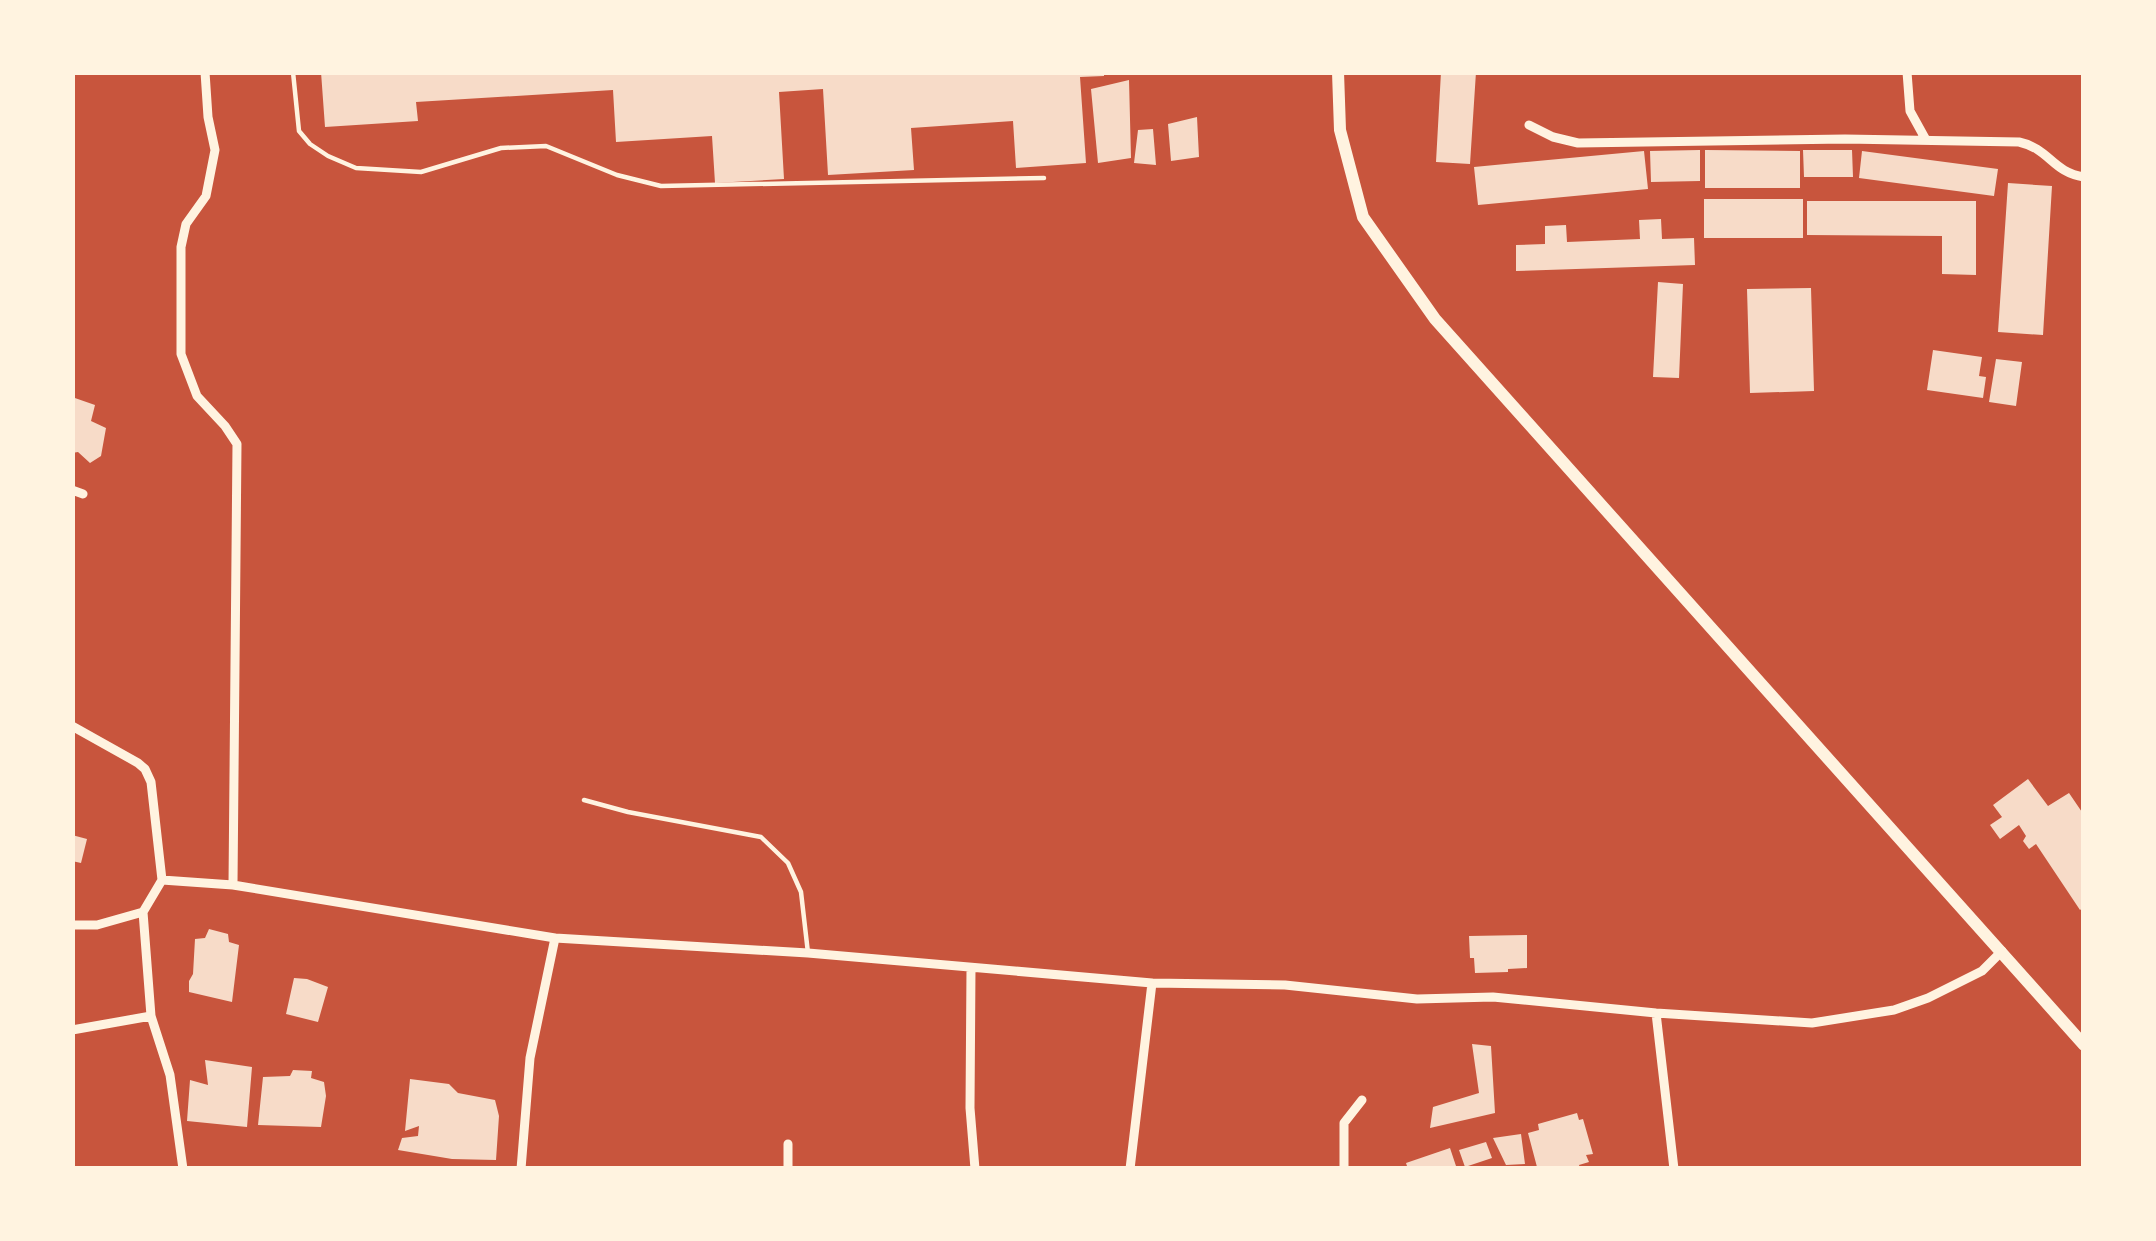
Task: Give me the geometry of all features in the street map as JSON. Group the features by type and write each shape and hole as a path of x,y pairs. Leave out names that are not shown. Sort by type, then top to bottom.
{"main road":[{"path":"1338,72 1340,130 1363,217 1435,320 2084,1045"}],"street":[{"path":"205,72 215,150 206,196 187,224 181,247 181,354 197,396 237,444 233,885"},
{"path":"1907,72 1910,111 1926,140"},
{"path":"1529,125 1578,143 2019,142 2035,146 2066,173 2084,177"},
{"path":"72,726 146,769 152,782 162,880 143,912 151,1016 170,1075 182,1169"},
{"path":"162,880 233,885 555,938 808,953 1152,983 1285,985 1417,999 1493,997 1812,1023 1894,1010 1959,986 2002,951"},
{"path":"72,925 97,925 143,912"},
{"path":"521,1169 530,1058 555,938"},
{"path":"970,968 975,1169"},
{"path":"1130,1169 1152,983"},
{"path":"1656,1013 1674,1169"},
{"path":"72,1030 151,1016"},
{"path":"1344,1169 1344,1124 1362,1100"},
{"path":"788,1144 788,1169"}],"lane":[{"path":"293,72 299,131 328,156 356,168 421,172 501,148 546,146 617,175 661,186 1044,178"},
{"path":"584,800 761,837 788,863 801,892 808,953"}],"building":[{"path":"321,72 1104,72 1104,76 1080,77 1086,163 1016,168 1013,121 911,128 914,170 828,175 823,89 779,92 784,179 715,183 712,136 616,142 613,90 416,102 418,121 325,127"},
{"path":"1441,72 1476,72 1470,164 1436,162"},
{"path":"1129,80 1131,158 1098,163 1091,89"},
{"path":"1197,117 1199,157 1171,161 1168,124"},
{"path":"1153,129 1156,165 1134,163 1138,130"},
{"path":"1700,150 1700,181 1651,182 1650,151"},
{"path":"1705,150 1800,151 1800,188 1705,188"},
{"path":"1803,150 1852,150 1853,177 1804,177"},
{"path":"1644,151 1648,189 1478,205 1474,167"},
{"path":"1862,151 1998,169 1994,196 1859,178"},
{"path":"2008,183 2052,186 2043,335 1998,332"},
{"path":"1704,199 1803,199 1803,238 1704,238"},
{"path":"1807,201 1976,201 1976,275 1942,274 1942,236 1807,235"},
{"path":"1661,219 1662,239 1694,238 1695,265 1516,271 1516,245 1545,244 1545,226 1566,225 1567,242 1640,239 1639,220"},
{"path":"1658,282 1683,284 1679,378 1653,377"},
{"path":"1811,288 1814,391 1750,393 1747,289"},
{"path":"1933,350 1982,357 1983,398 1927,390"},
{"path":"1996,359 2022,362 2016,406 1989,402"},
{"path":"72,397 95,405 91,421 106,428 101,456 90,463 78,452 72,453"},
{"path":"2028,779 2048,806 2069,793 2084,815 2084,907 2080,910 2036,844 2029,849 2023,841 2026,836 2019,825 2000,839 1990,825 2002,817 1993,805"},
{"path":"72,835 87,839 81,863 72,861"},
{"path":"209,929 228,934 229,942 239,945 232,1002 189,992 195,939 205,938"},
{"path":"1527,935 1527,968 1475,973 1469,936"},
{"path":"294,978 328,987 318,1022 286,1014"},
{"path":"1472,1044 1491,1046 1495,1113 1430,1128 1433,1107 1479,1093"},
{"path":"205,1060 252,1067 247,1127 187,1121 190,1080 208,1085"},
{"path":"293,1070 312,1071 311,1078 324,1082 321,1127 258,1125 263,1077 290,1076"},
{"path":"410,1079 449,1084 458,1093 495,1100 499,1116 496,1160 398,1150 402,1138 418,1136 419,1126 405,1131"},
{"path":"1577,1113 1593,1154 1586,1155 1589,1162 1579,1165 1580,1169 1537,1167 1528,1133 1539,1130 1538,1124"},
{"path":"1521,1134 1525,1164 1506,1165 1493,1138"},
{"path":"1486,1142 1492,1158 1465,1167 1459,1150"},
{"path":"1450,1148 1457,1169 1408,1169 1406,1163"}]}
